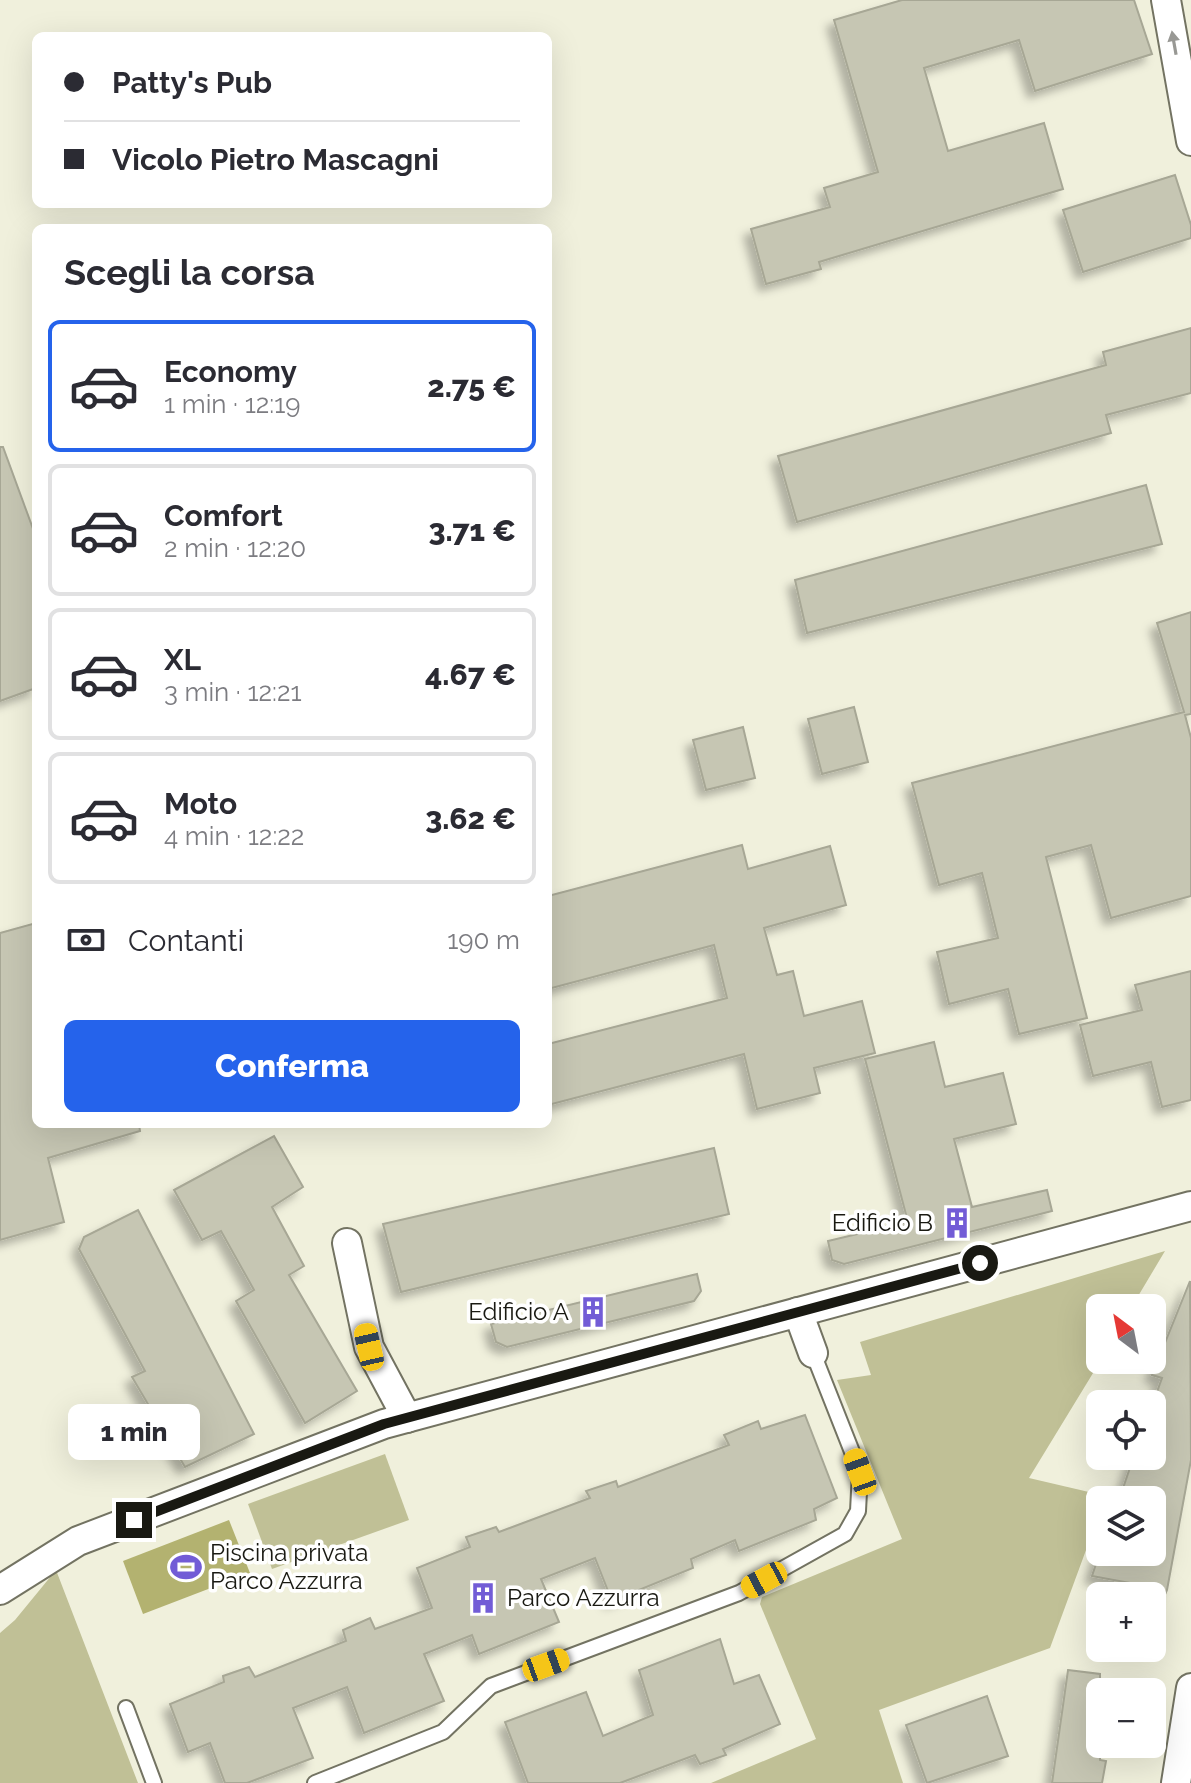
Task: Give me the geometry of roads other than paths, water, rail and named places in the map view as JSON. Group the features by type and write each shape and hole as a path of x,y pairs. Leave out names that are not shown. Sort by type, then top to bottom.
{"street":[{"path":"1166,0 1191,141"},
{"path":"0,1590 78,1541 407,1418 1191,1206"},
{"path":"347,1243 369,1347 407,1418"},
{"path":"798,1312 813,1353"},
{"path":"1176,1783 1190,1702"}],"lane":[{"path":"315,1783 443,1732 491,1686 739,1593 845,1534 858,1511 860,1472 813,1353"},
{"path":"126,1708 154,1783"}],"place":[{"name":"Edificio B","path":"957,1223"},
{"name":"Edificio A","path":"593,1312"},
{"name":"Piscina privata Parco Azzurra","path":"186,1567"},
{"name":"Parco Azzurra","path":"483,1598"}]}
